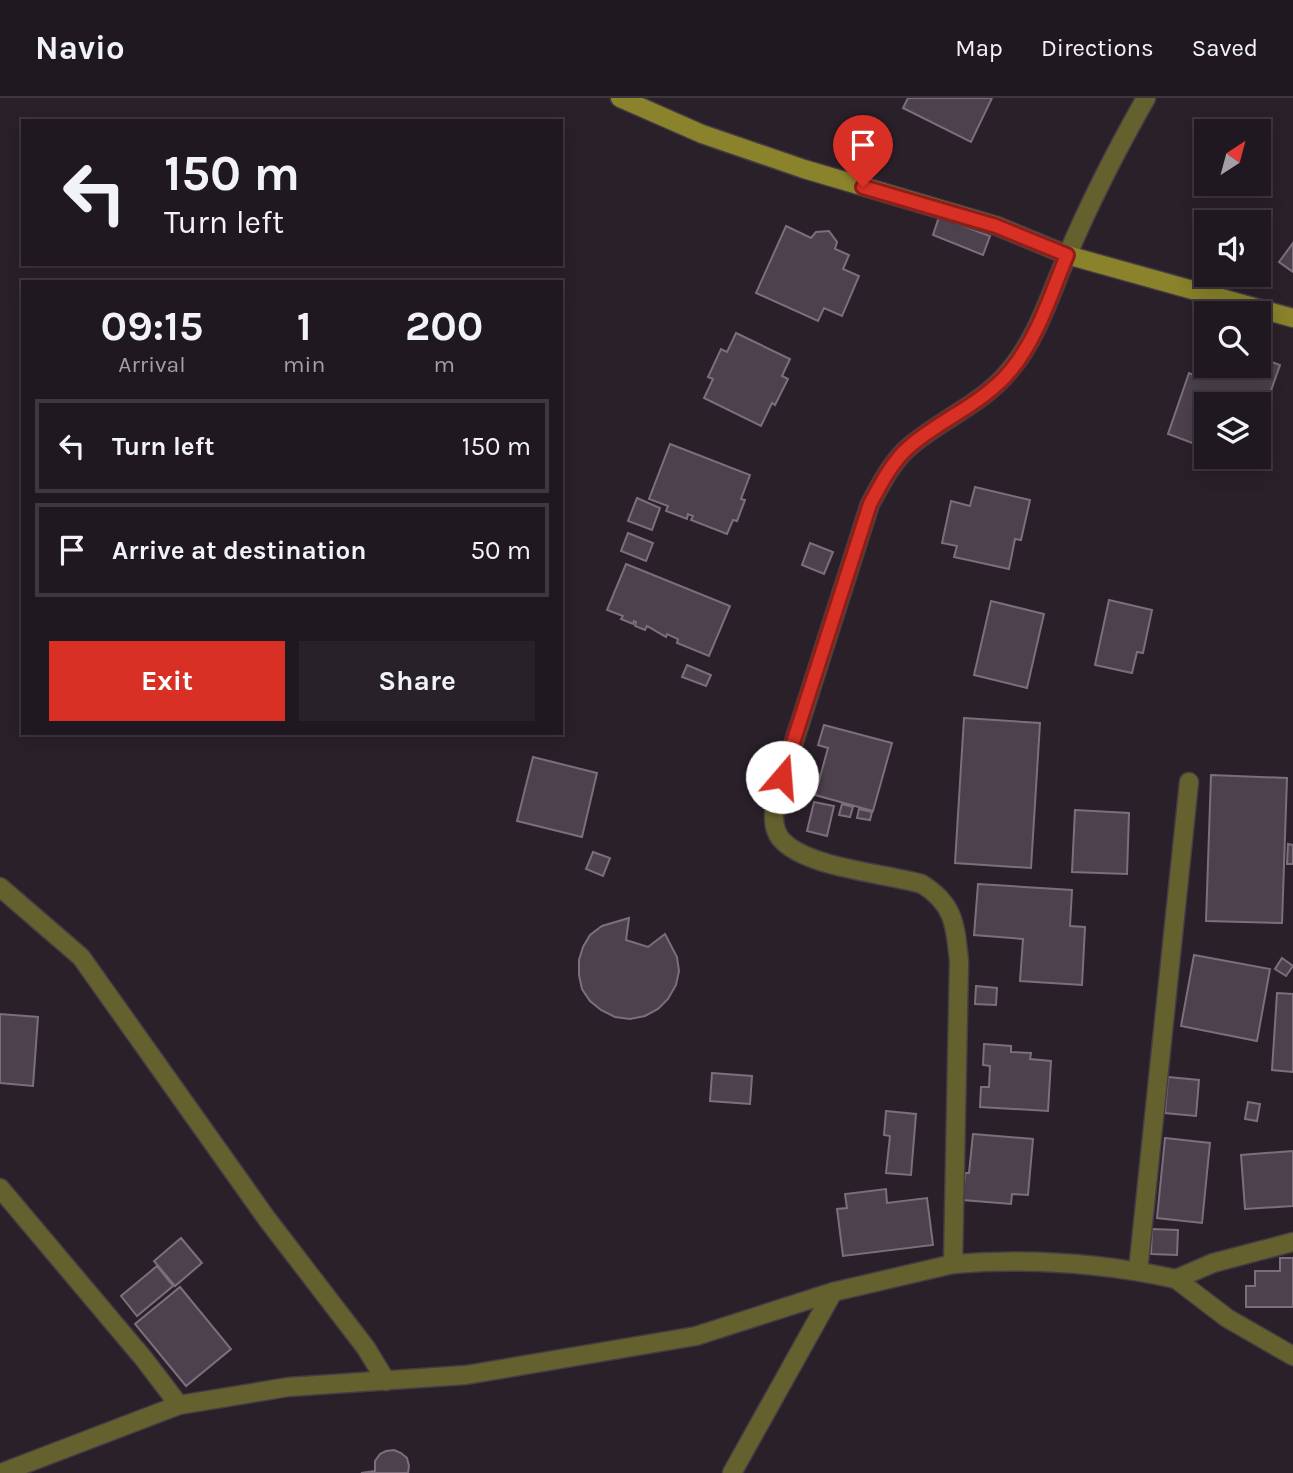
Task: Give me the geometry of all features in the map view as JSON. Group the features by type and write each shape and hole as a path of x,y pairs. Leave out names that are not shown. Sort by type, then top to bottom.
{"street":[{"path":"620,98 702,134 814,172 996,226 1067,255 1293,318"},
{"path":"953,1264 959,961 956,926 951,912 937,894 922,884 809,859 791,848 779,836 773,821 775,802 870,504 887,472 908,448 980,400 1010,370 1036,330 1067,255 1119,146 1146,98"},
{"path":"1138,1271 1189,782"},
{"path":"0,887 81,957 267,1219 366,1348 386,1381"},
{"path":"0,1188 144,1359 179,1405"},
{"path":"1176,1279 1213,1263 1293,1242"},
{"path":"1,1473 179,1405 288,1387 466,1375 696,1336 832,1292 953,1264 997,1261 1138,1271 1176,1279 1227,1318 1293,1356"},
{"path":"732,1473 832,1292"}],"building":[{"path":"908,98 992,98 971,142 903,108"},
{"path":"939,217 990,236 983,255 933,235"},
{"path":"786,226 811,238 816,232 829,231 837,242 835,249 849,255 843,269 859,276 842,316 824,308 818,321 756,293"},
{"path":"1293,243 1293,272 1279,262"},
{"path":"736,333 790,359 782,376 788,379 761,426 704,398 713,379 708,377 721,349 727,352"},
{"path":"1271,362 1280,365 1270,392 1194,392 1194,444 1168,434 1189,373 1194,378 1271,378"},
{"path":"670,444 750,475 741,499 745,500 737,521 733,520 727,534 691,520 693,516 688,514 687,519 666,511 668,506 649,499"},
{"path":"975,487 1030,500 1021,540 1015,539 1009,569 954,557 957,546 942,543 951,501 970,506"},
{"path":"637,498 660,508 652,530 628,521"},
{"path":"628,533 653,543 646,561 621,551"},
{"path":"810,543 833,552 824,574 802,565"},
{"path":"626,564 730,606 709,656 677,643 678,639 667,634 666,637 647,626 645,630 635,626 636,622 633,624 621,619 623,616 607,610"},
{"path":"1109,600 1152,610 1143,653 1137,652 1132,673 1095,665"},
{"path":"991,601 1044,614 1027,688 974,675"},
{"path":"687,665 711,675 706,686 682,677"},
{"path":"964,718 1040,723 1031,868 955,863"},
{"path":"824,725 892,743 873,811 815,795 828,748 818,745"},
{"path":"533,757 597,773 582,837 517,821"},
{"path":"1211,775 1287,778 1282,923 1206,921"},
{"path":"814,802 834,806 827,836 807,831"},
{"path":"842,804 853,807 850,817 839,815"},
{"path":"859,809 872,812 870,820 857,818"},
{"path":"1075,810 1129,813 1127,874 1072,872"},
{"path":"1288,844 1293,845 1293,864 1287,864"},
{"path":"593,852 610,858 603,876 586,869"},
{"path":"978,884 1072,890 1070,926 1085,927 1082,985 1020,981 1023,939 974,935"},
{"path":"629,918 626,940 648,947 665,934 677,957 679,971 676,985 658,1009 645,1016 630,1019 615,1017 590,1001 582,989 579,975 579,960 590,935 602,926"},
{"path":"1194,955 1270,969 1257,1041 1181,1026"},
{"path":"1282,958 1293,966 1286,976 1275,969"},
{"path":"976,986 997,988 996,1005 975,1004"},
{"path":"1277,993 1293,994 1293,1072 1272,1070"},
{"path":"0,1014 38,1017 33,1086 0,1083"},
{"path":"984,1044 1011,1046 1011,1052 1031,1053 1030,1059 1051,1061 1048,1111 980,1107 981,1087 989,1087 990,1066 983,1065"},
{"path":"712,1073 752,1076 750,1104 710,1101"},
{"path":"1168,1077 1199,1080 1196,1116 1165,1113"},
{"path":"1248,1102 1260,1104 1257,1121 1245,1119"},
{"path":"886,1111 916,1114 911,1175 886,1173 890,1136 884,1135"},
{"path":"973,1134 1033,1139 1028,1195 1012,1194 1011,1204 963,1200"},
{"path":"1165,1138 1210,1143 1202,1223 1157,1218"},
{"path":"1293,1151 1293,1206 1245,1209 1241,1155"},
{"path":"886,1189 887,1203 927,1198 933,1245 843,1256 837,1209 847,1208 845,1194"},
{"path":"1152,1229 1178,1230 1177,1255 1151,1254"},
{"path":"181,1238 202,1263 175,1286 154,1261"},
{"path":"1280,1258 1293,1258 1293,1307 1246,1307 1246,1286 1255,1286 1255,1271 1280,1271"},
{"path":"157,1266 173,1286 137,1316 121,1296"},
{"path":"180,1287 231,1349 186,1386 135,1324"},
{"path":"394,1450 407,1458 408,1473 361,1473 375,1471 375,1461 380,1454"}],"route":[{"path":"782,777 870,504 887,472 908,448 980,400 1010,370 1036,330 1067,255 996,226 863,187"}]}
